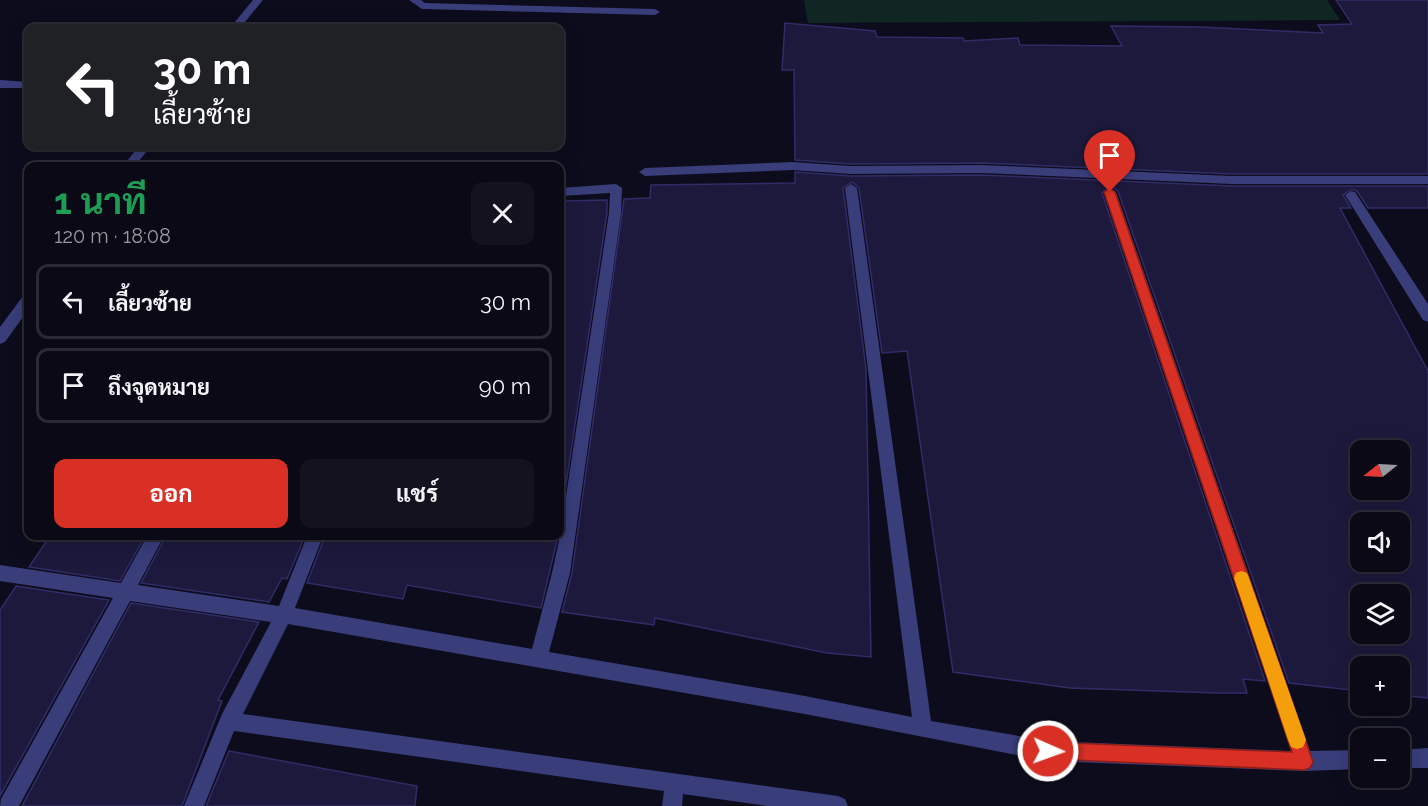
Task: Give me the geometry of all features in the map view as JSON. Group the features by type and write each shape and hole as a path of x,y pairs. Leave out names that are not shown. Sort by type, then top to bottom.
{"street":[{"path":"239,24 258,0"},
{"path":"414,0 422,6 655,12"},
{"path":"0,84 24,85"},
{"path":"132,162 142,150"},
{"path":"645,172 792,166 851,170 981,169 1232,180 1428,180"},
{"path":"537,659 561,573 615,213 616,188 564,192"},
{"path":"851,188 923,729"},
{"path":"1110,192 1304,762"},
{"path":"1350,195 1428,316"},
{"path":"0,338 24,305"},
{"path":"8,806 154,540"},
{"path":"194,806 230,721 284,615 313,540"},
{"path":"0,573 284,615 805,705 1048,751 1304,762 1350,760"},
{"path":"230,721 838,806"},
{"path":"1410,759 1428,758"},
{"path":"672,806 675,783"}],"green space":[{"path":"804,0 1327,0 1340,20 808,23"}],"building":[{"path":"1336,0 1428,0 1428,174 1232,174 981,163 851,164 795,160 794,70 782,70 785,23 875,31 877,37 963,38 964,41 1018,38 1020,45 1122,46 1111,26 1200,27 1323,33 1318,25 1352,24"},
{"path":"795,172 851,176 981,175 1232,186 1428,186 1428,208 1368,208 1357,191 1352,189 1343,195 1351,208 1340,208 1428,371 1428,698 1410,696 1410,656 1350,656 1350,690 1289,683 1118,191 1111,186 1102,193 1265,681 1243,679 1247,693 1218,693 1070,688 953,672 907,351 882,353 859,188 852,182 843,188 866,369 871,657 827,653 655,618 654,625 562,612 572,573 624,199 650,198 651,185 795,183"},
{"path":"607,200 607,213 564,498 564,201"},
{"path":"47,540 143,540 120,581 29,567"},
{"path":"164,540 303,540 287,579 282,578 269,602 141,583"},
{"path":"323,540 557,540 541,608 407,585 403,599 307,583"},
{"path":"16,586 109,600 0,796 0,610"},
{"path":"131,603 259,622 218,700 222,701 182,806 22,806"},
{"path":"229,751 417,786 415,806 206,806"}],"slow traffic":[{"path":"1241,578 1297,740"}],"route":[{"path":"1048,751 1304,762 1110,192"}]}
